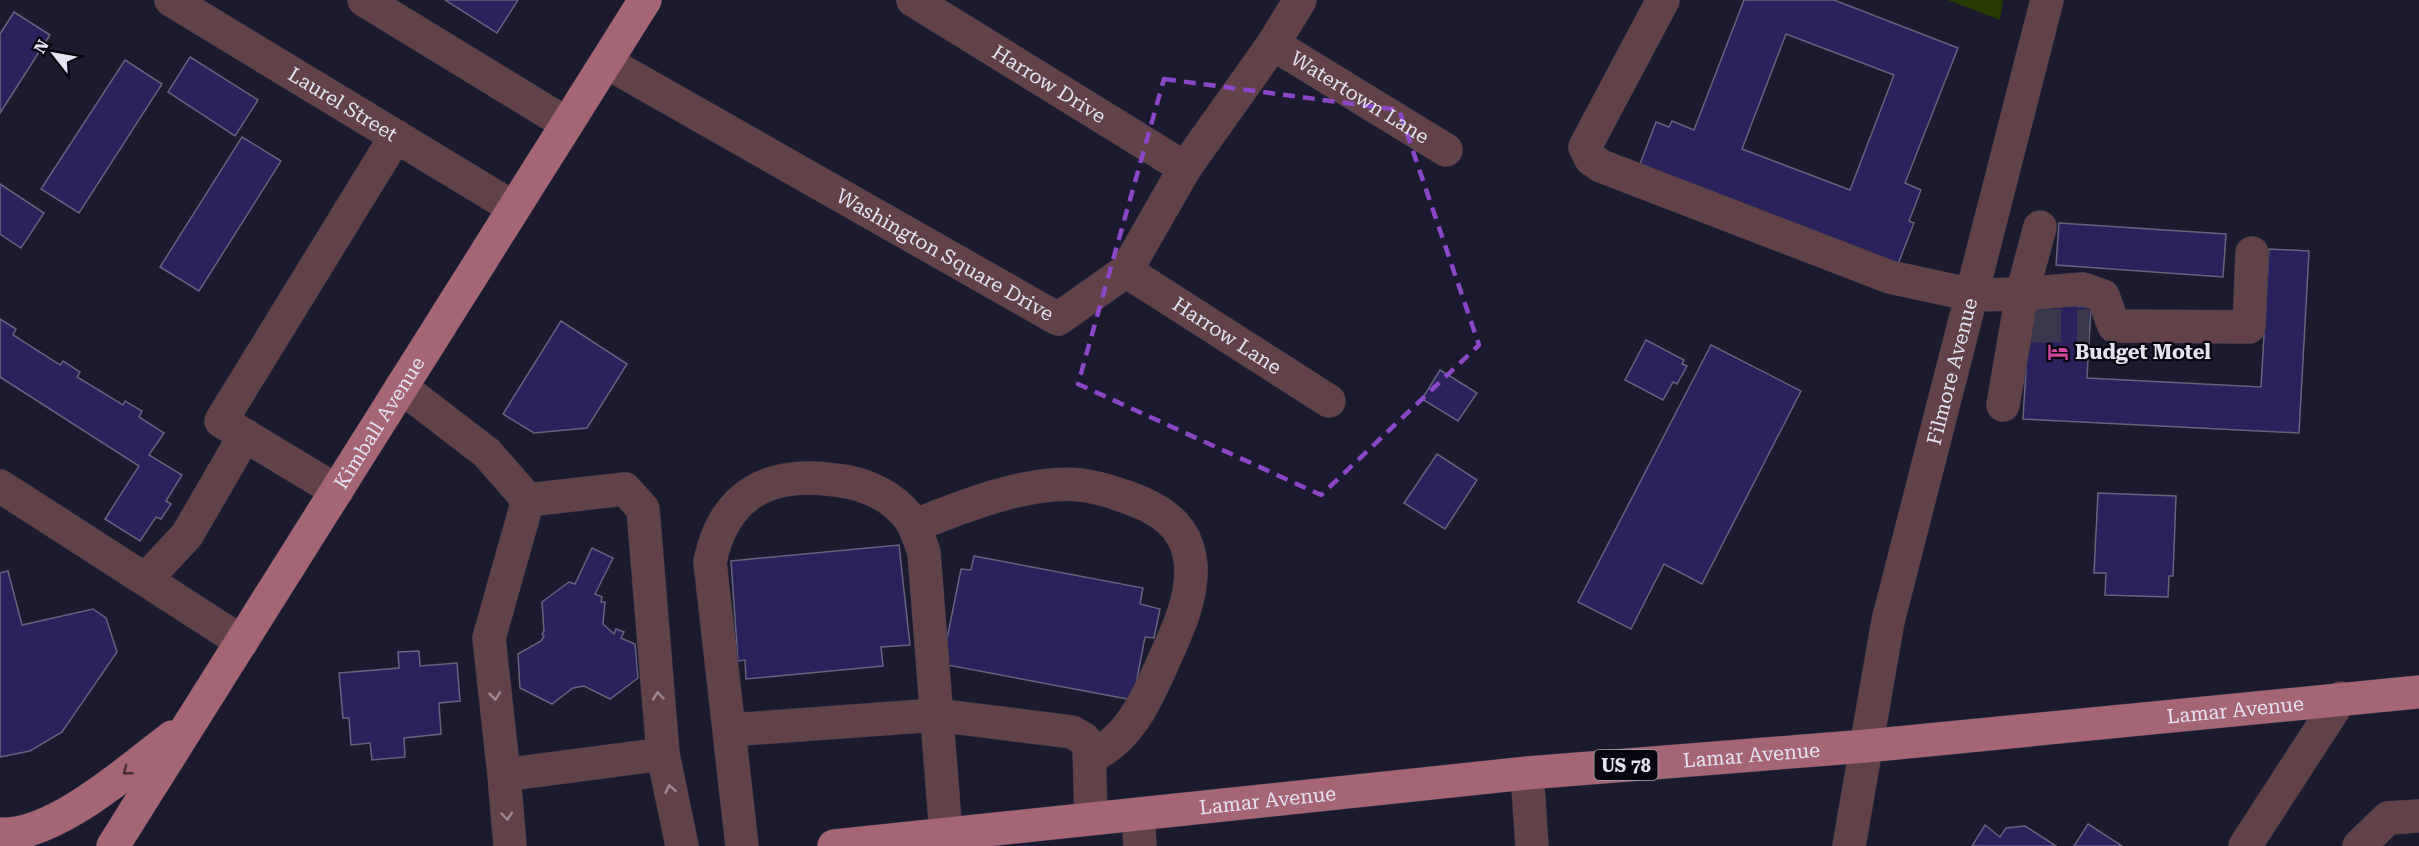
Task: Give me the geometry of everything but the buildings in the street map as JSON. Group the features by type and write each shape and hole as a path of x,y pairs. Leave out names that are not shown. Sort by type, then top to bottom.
{"main road":[{"name":"Kimball Avenue","path":"113,846 645,0"},
{"name":"Lamar Avenue","path":"834,846 946,834 988,838 1091,819 1527,773 1866,746 2419,692"},
{"path":"0,834 14,835 48,824 115,781 190,723"}],"street":[{"name":"Laurel Street","path":"171,0 514,208"},
{"path":"364,0 567,124"},
{"name":"Harrow Drive","path":"913,0 1185,168"},
{"name":"Washington Square Drive","path":"606,62 1058,319 1126,271 1185,168 1273,44 1300,0"},
{"path":"1663,0 1585,147 1591,159 1601,166 1890,277 1973,295 2022,315 2083,289 2093,292 2103,296 2101,326 2248,327 2252,253"},
{"name":"Filmore Avenue","path":"1849,846 1888,621 2047,0"},
{"name":"Watertown Lane","path":"1273,44 1446,150"},
{"path":"337,491 221,421 396,136"},
{"path":"2003,405 2040,227"},
{"name":"Harrow Lane","path":"1126,271 1329,401"},
{"path":"401,387 487,453 528,500"},
{"path":"146,579 187,535 245,435"},
{"path":"742,846 710,573 713,549 741,501 769,483 792,477 852,482 869,488 896,504 914,526 924,553 946,834"},
{"path":"914,526 943,514 1018,492 1069,485 1106,490 1132,499 1158,510 1181,532 1188,546 1191,568 1184,616 1149,693 1133,720 1112,744 1090,757"},
{"path":"0,486 242,642"},
{"path":"528,500 625,489 643,509 663,754 682,846"},
{"path":"510,846 489,638 528,500"},
{"path":"2245,846 2341,698"},
{"path":"730,730 936,715 1071,732 1086,742 1090,757 1091,819"},
{"path":"504,775 663,754"},
{"path":"1527,773 1532,846"},
{"path":"1138,814 1140,846"},
{"path":"2360,846 2388,818 2419,816"}],"highlighted area":[{"path":"1164,79 1399,110 1479,345 1321,495 1078,384"}],"green space":[{"path":"1948,0 2003,0 2000,20"}],"tunnel":[{"path":"2028,326 2089,326"}],"place":[{"name":"Budget Motel","path":"2058,352"}]}
